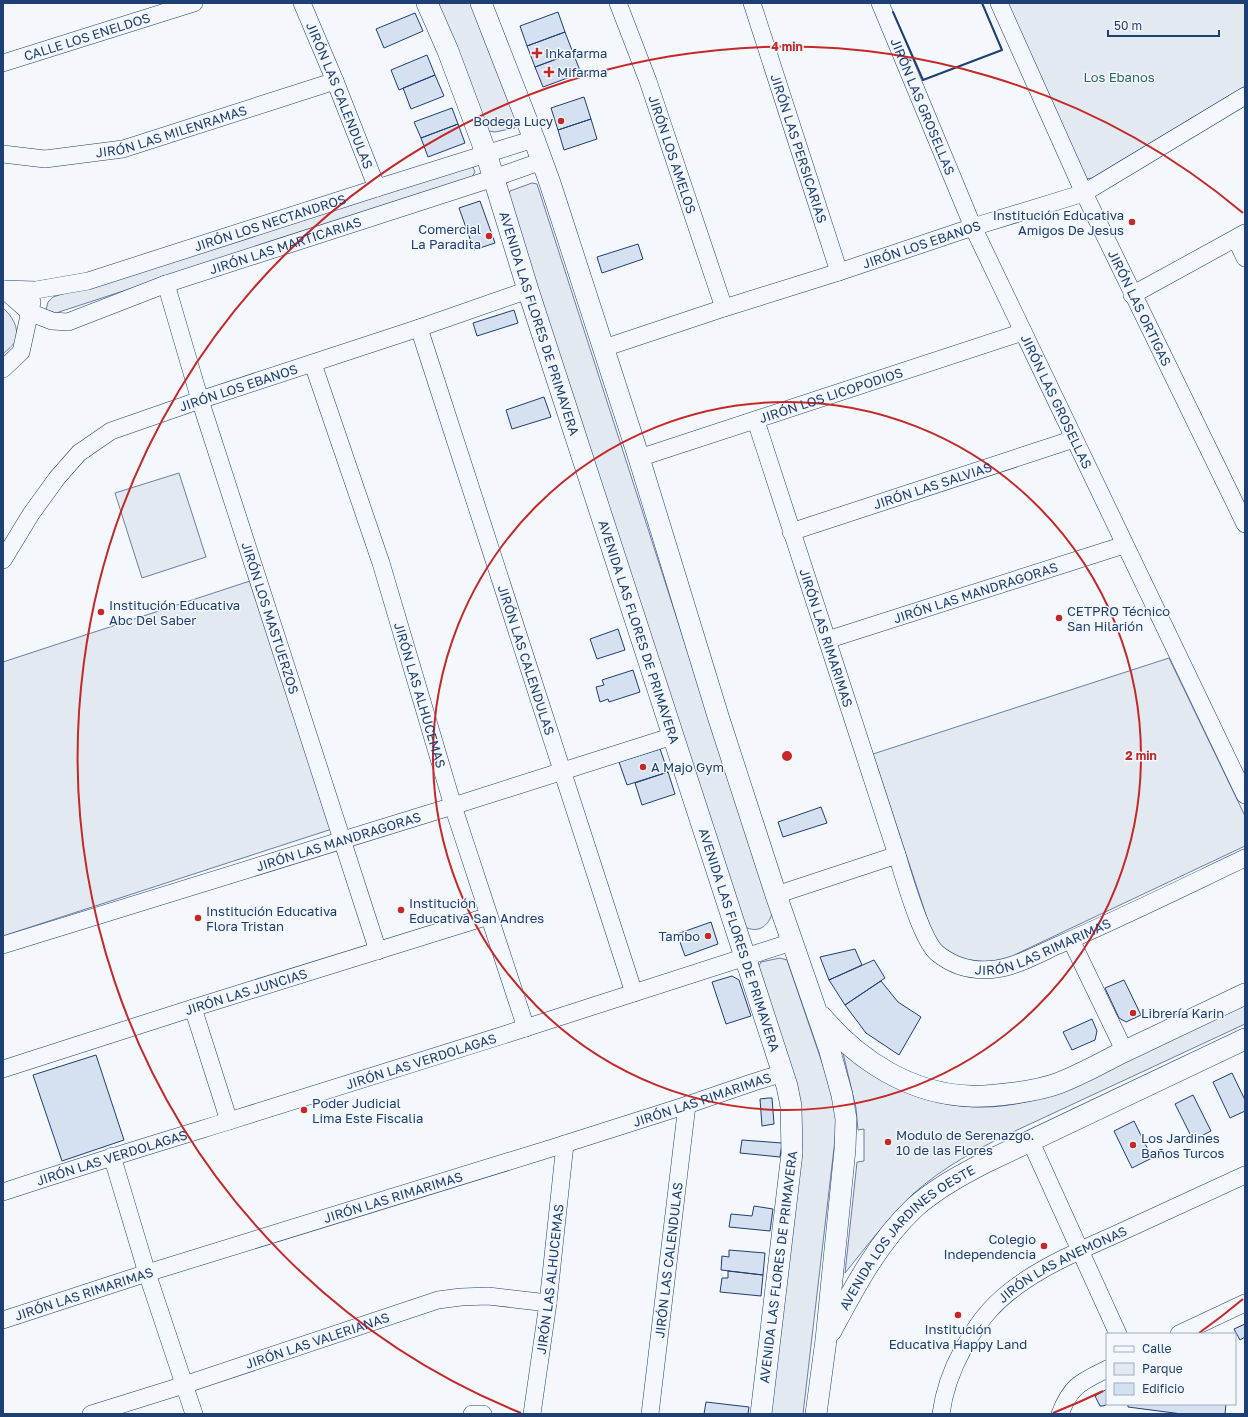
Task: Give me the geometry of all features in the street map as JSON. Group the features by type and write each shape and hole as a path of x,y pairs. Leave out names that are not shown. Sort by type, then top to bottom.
{"main road":[{"name":"AVENIDA LAS FLORES DE PRIMAVERA","path":"427,3 448,51 486,153 528,290 787,1086 791,1106 792,1153 761,1414"},
{"path":"481,3 534,138 604,348 640,458 716,709 776,895 829,1048 842,1096 846,1119 845,1149 826,1340 816,1414"},
{"path":"815,1009 836,1034 855,1051 897,1077 917,1086 943,1094 996,1096 1059,1083 1245,994"},
{"name":"AVENIDA LOS JARDINES OESTE","path":"826,1340 855,1285 885,1241 910,1213 923,1202 960,1176 1030,1140 1245,1039"}],"street":[{"name":"CALLE LOS ENELDOS","path":"3,63 194,3"},
{"name":"JIRÓN LAS CALENDULAS","path":"302,3 335,81 377,188"},
{"name":"JIRÓN LOS AMELOS","path":"618,3 648,81 724,308"},
{"name":"JIRÓN LAS PERSICARIAS","path":"752,3 839,272"},
{"name":"JIRÓN LAS GROSELLAS","path":"880,3 973,227 1245,795"},
{"name":"JIRÓN LAS ORTIGAS","path":"999,3 1084,193 1132,295 1245,524"},
{"name":"JIRÓN LAS MILENRAMAS","path":"3,154 44,159 123,149 335,81"},
{"name":"JIRÓN LOS EBANOS","path":"604,348 973,227 1084,193 1245,96"},
{"name":"JIRÓN LOS NECTANDROS","path":"3,289 36,290 88,281 534,138"},
{"name":"JIRÓN LAS MARTICARIAS","path":"3,289 29,312 52,321 68,322 166,284 494,178 542,161"},
{"path":"1132,295 1240,236 1245,258"},
{"name":"JIRÓN LOS MASTUERZOS","path":"166,284 200,400 378,951"},
{"path":"3,369 21,352 29,312 36,290"},
{"name":"JIRÓN LOS EBANOS","path":"3,560 31,514 57,478 80,453 111,431 200,400 313,364 528,290"},
{"name":"JIRÓN LAS CALENDULAS","path":"419,328 634,993"},
{"name":"JIRÓN LOS LICOPODIOS","path":"640,458 1023,332"},
{"name":"JIRÓN LAS ALHUCEMAS","path":"313,364 381,563 453,806 526,1028"},
{"name":"JIRÓN LAS RIMARIMAS","path":"756,421 897,855 928,941 936,952 957,966 970,970 983,971 1016,964 1071,940 1245,858"},
{"name":"JIRÓN LAS SALVIAS","path":"791,532 1074,439"},
{"name":"JIRÓN LAS MANDRAGORAS","path":"827,640 1124,545"},
{"name":"JIRÓN LAS MANDRAGORAS","path":"3,945 562,772 672,736"},
{"path":"776,895 897,855"},
{"name":"JIRÓN LAS JUNCIAS","path":"3,1069 489,916"},
{"path":"1071,940 1124,1052"},
{"name":"JIRÓN LAS VERDOLAGAS","path":"3,1192 112,1156 526,1028 792,942"},
{"path":"193,1008 229,1121"},
{"name":"JIRÓN LAS RIMARIMAS","path":"3,1320 147,1273 565,1144 782,1073"},
{"name":"JIRÓN LAS CALENDULAS","path":"650,1414 687,1105"},
{"path":"1030,1140 1118,1333"},
{"name":"JIRÓN LAS ALHUCEMAS","path":"532,1414 548,1303 565,1144"},
{"path":"112,1156 147,1273 194,1414"},
{"name":"JIRÓN LAS ANEMONAS","path":"941,1414 943,1399 954,1365 972,1334 989,1311 1008,1293 1039,1272 1080,1251 1245,1175"},
{"name":"JIRÓN LAS VALERIANAS","path":"90,1414 184,1385 438,1300 460,1297 488,1296 548,1303"},
{"path":"1181,1333 1245,1303"},
{"path":"1060,1414 1066,1400 1074,1389 1086,1380 1106,1370"},
{"path":"472,1414 483,1414"}],"green space":[{"path":"436,3 472,3 518,118 515,128 495,132 488,131"},
{"name":"Los Ebanos","path":"1006,3 1245,3 1245,86 1092,178 1083,179"},
{"path":"469,165 473,167 475,172 472,177 56,313 46,310 48,302 53,297"},
{"path":"532,183 537,184 772,914 767,923 760,928 751,929 742,925 508,196 510,191"},
{"path":"3,308 14,322 17,335 14,344 3,354"},
{"path":"179,473 206,557 142,578 115,493"},
{"path":"250,581 332,829 3,936 3,662"},
{"path":"1169,658 1245,816 1245,846 1012,956 990,961 969,962 951,955 942,948 931,930 873,754"},
{"path":"780,958 787,960 829,1083 836,1114 836,1131 803,1414 769,1414 800,1153 758,968 761,962"},
{"path":"1245,1005 1245,1024 1002,1137 975,1151 937,1175 904,1203 845,1273 857,1162 864,1161 864,1129 858,1130 856,1108 843,1053 882,1081 918,1097 966,1106 999,1106 1015,1104 1047,1096"}],"building":[{"path":"558,12 565,32 527,46 520,26"},
{"path":"415,13 423,31 384,48 376,29"},
{"path":"565,32 573,53 535,67 527,46"},
{"path":"573,53 581,73 543,87 535,67"},
{"path":"427,55 435,75 399,90 391,70"},
{"path":"435,75 444,96 411,109 403,88"},
{"path":"584,97 591,119 558,130 551,108"},
{"path":"452,108 458,124 421,138 414,122"},
{"path":"591,119 597,139 564,150 558,130"},
{"path":"458,124 465,143 428,157 421,138"},
{"path":"480,201 495,243 474,250 459,208"},
{"path":"638,244 643,259 602,273 597,257"},
{"path":"514,310 518,323 477,336 473,323"},
{"path":"544,397 551,417 512,429 506,410"},
{"path":"618,629 625,650 597,659 590,639"},
{"path":"633,670 640,692 609,702 608,699 600,702 596,687 604,685 602,680"},
{"name":"A Majo Gym","path":"660,749 668,772 627,785 619,762"},
{"path":"668,772 675,794 642,805 635,783"},
{"path":"821,807 827,823 783,837 778,822"},
{"path":"711,922 718,944 685,956 677,934"},
{"path":"855,949 862,965 829,980 820,957"},
{"path":"874,960 885,978 845,1005 829,980"},
{"path":"732,976 739,980 751,1016 726,1024 712,982"},
{"path":"1124,980 1141,1015 1126,1022 1119,1018 1105,988"},
{"path":"881,981 898,1002 921,1017 899,1055 866,1033 845,1005"},
{"path":"1092,1019 1097,1031 1095,1040 1072,1050 1063,1032"},
{"path":"96,1055 124,1140 62,1161 33,1075"},
{"path":"1232,1073 1245,1100 1245,1111 1230,1118 1213,1082"},
{"path":"1193,1095 1211,1131 1193,1140 1175,1104"},
{"path":"772,1098 774,1124 762,1126 760,1099"},
{"name":"Los Jardines Baños Turcos","path":"1134,1121 1152,1158 1132,1168 1114,1131"},
{"path":"742,1140 782,1143 780,1157 740,1153"},
{"path":"754,1206 773,1209 770,1231 729,1227 731,1214 752,1216"},
{"path":"729,1250 765,1253 763,1275 721,1270 722,1256 729,1257"},
{"path":"728,1271 763,1275 761,1296 720,1292 722,1278 728,1278"},
{"path":"1245,1324 1245,1337 1240,1340 1234,1329"},
{"path":"1106,1390 1106,1405 1100,1406 1095,1396"},
{"path":"706,1402 749,1407 748,1414 704,1414"},
{"path":"1128,1405 1226,1405 1225,1414 1182,1414 1128,1407"}],"wall":[{"path":"893,12 923,80 1002,50 982,3"}],"place":[{"name":"Inkafarma","path":"537,53"},
{"name":"Mifarma","path":"549,72"},
{"name":"Bodega Lucy","path":"561,121"},
{"name":"Institución Educativa Amigos De Jesus","path":"1132,222"},
{"name":"Comercial La Paradita","path":"489,236"},
{"name":"Institución Educativa Abc Del Saber","path":"101,612"},
{"name":"CETPRO Técnico San Hilarión","path":"1059,618"},
{"name":"A Majo Gym","path":"643,767"},
{"name":"Institución Educativa San Andres","path":"401,910"},
{"name":"Institución Educativa Flora Tristan","path":"198,918"},
{"name":"Tambo","path":"708,936"},
{"name":"Librería Karin","path":"1133,1013"},
{"name":"Poder Judicial Lima Este Fiscalia","path":"304,1110"},
{"name":"Modulo de Serenazgo. 10 de las Flores","path":"888,1142"},
{"name":"Los Jardines Baños Turcos","path":"1133,1145"},
{"name":"Colegio Independencia","path":"1044,1246"},
{"name":"Institución Educativa Happy Land","path":"958,1315"}]}
